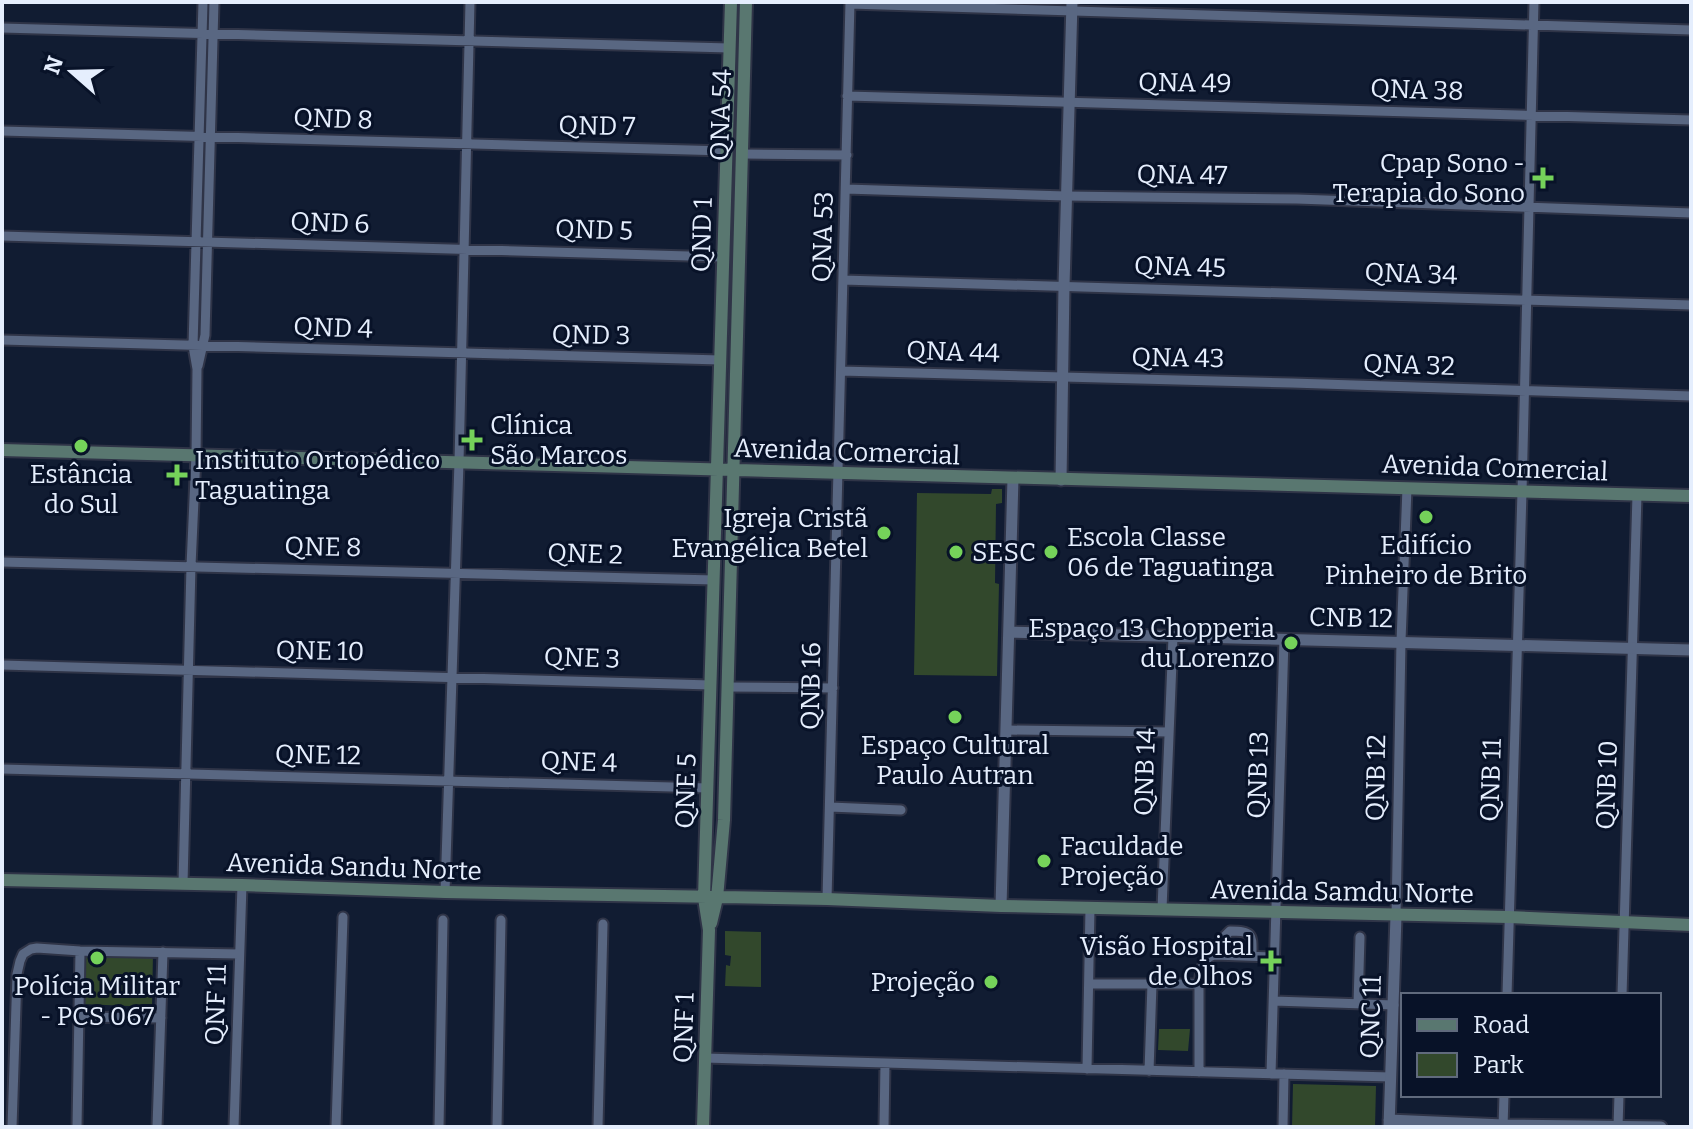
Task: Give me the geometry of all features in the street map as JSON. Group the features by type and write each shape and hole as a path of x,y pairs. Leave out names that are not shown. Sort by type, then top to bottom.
{"main road":[{"name":"QND 1","path":"714,575 731,2"},
{"name":"QNA 54","path":"711,898 723,846 746,2"},
{"path":"725,194 733,198 741,194"},
{"path":"725,212 732,209 741,214"},
{"path":"719,406 729,410 736,407"},
{"name":"Avenida Comercial","path":"2,450 1691,496"},
{"path":"714,575 722,567 731,571"},
{"name":"QNE 5","path":"711,898 707,820 714,575"},
{"path":"707,820 716,823 724,820"},
{"path":"707,844 710,837 715,836 723,846"},
{"name":"Avenida Sandu Norte","path":"2,880 711,898"},
{"name":"Avenida Samdu Norte","path":"711,898 1509,917 1691,925"},
{"name":"QNF 1","path":"703,1127 711,898"}],"street":[{"path":"198,346 196,241 203,2"},
{"path":"183,884 197,369 208,242 214,2"},
{"path":"445,892 470,2"},
{"name":"QNB 11","path":"1507,993 1534,2"},
{"path":"850,3 1072,7 1691,30"},
{"name":"QNA 53","path":"838,474 850,3"},
{"path":"1061,480 1072,7"},
{"path":"2,28 729,48"},
{"name":"QNA 49","path":"847,96 1301,108"},
{"name":"QNA 38","path":"1301,108 1691,120"},
{"name":"QND 8","path":"2,131 466,144"},
{"name":"QND 7","path":"466,144 726,151"},
{"path":"742,154 847,155"},
{"name":"QNA 47","path":"846,189 1297,199 1691,213"},
{"name":"QND 6","path":"2,236 464,248"},
{"name":"QND 5","path":"464,248 723,257"},
{"name":"QNA 45","path":"843,280 1294,292"},
{"name":"QNA 34","path":"1294,292 1691,305"},
{"name":"QND 4","path":"2,340 461,354"},
{"name":"QND 3","path":"461,354 720,360"},
{"name":"QNA 44","path":"841,371 1063,377"},
{"name":"QNA 43","path":"1063,377 1292,383"},
{"name":"QNA 32","path":"1292,383 1691,396"},
{"name":"QNB 16","path":"827,899 838,474"},
{"path":"1001,906 1013,478"},
{"name":"QNB 12","path":"1396,916 1407,488"},
{"name":"QNB 10","path":"1622,993 1637,495"},
{"name":"QNE 8","path":"2,562 454,572"},
{"name":"QNE 2","path":"454,572 714,575"},
{"name":"CNB 12","path":"1009,632 1691,650"},
{"name":"QNB 14","path":"1162,909 1173,637"},
{"name":"QNB 13","path":"1271,1074 1284,639"},
{"name":"QNE 10","path":"2,665 451,676"},
{"name":"QNE 3","path":"451,676 711,685"},
{"path":"727,687 833,688"},
{"path":"1007,730 1169,732"},
{"name":"QNE 12","path":"2,769 449,780"},
{"name":"QNE 4","path":"449,780 708,788"},
{"path":"830,807 901,810"},
{"name":"QNF 11","path":"234,1127 242,885"},
{"path":"1087,1069 1090,908"},
{"name":"QNC 11","path":"1389,1124 1396,916"},
{"path":"336,1127 343,917"},
{"path":"439,1127 443,920"},
{"path":"497,1127 501,920"},
{"path":"598,1127 603,924"},
{"path":"1219,955 1225,936 1230,931 1243,931 1251,935 1252,956"},
{"path":"1358,1004 1360,937"},
{"path":"12,1127 17,974 20,961 27,951 37,948 239,954"},
{"path":"77,1127 80,951"},
{"path":"157,1127 163,952"},
{"path":"1199,1072 1199,984 1205,962 1209,957 1219,955 1275,957"},
{"path":"1090,984 1199,984"},
{"path":"1149,1071 1152,984"},
{"path":"1274,1001 1394,1005"},
{"path":"78,1017 161,1018"},
{"path":"705,1058 1391,1077"},
{"path":"884,1127 885,1063"},
{"path":"1283,1127 1284,1074"},
{"path":"1503,1126 1504,1097"},
{"path":"1618,1127 1619,1097"},
{"path":"1389,1124 1661,1127"}],"green space":[{"name":"SESC","path":"992,489 1002,489 1002,503 996,504 995,583 999,584 997,676 914,675 917,493 991,494"},
{"path":"725,931 761,932 761,987 725,986 726,965 730,966 731,956 725,955"},
{"path":"86,952 153,953 152,1007 82,1004"},
{"path":"1159,1029 1190,1029 1188,1051 1158,1050"},
{"path":"1293,1084 1376,1086 1375,1127 1292,1127"}],"place":[{"name":"Cpap Sono - Terapia do Sono","path":"1543,178"},
{"name":"Clínica São Marcos","path":"472,440"},
{"name":"Estância do Sul","path":"81,446"},
{"name":"Instituto Ortopédico Taguatinga","path":"177,475"},
{"name":"Edifício Pinheiro de Brito","path":"1426,517"},
{"name":"Igreja Cristã Evangélica Betel","path":"884,533"},
{"name":"SESC","path":"956,552"},
{"name":"Escola Classe 06 de Taguatinga","path":"1051,552"},
{"name":"Espaço 13 Chopperia du Lorenzo","path":"1291,643"},
{"name":"Espaço Cultural Paulo Autran","path":"955,717"},
{"name":"Faculdade Projeção","path":"1044,861"},
{"name":"Polícia Militar - PCS 067","path":"97,958"},
{"name":"Visão Hospital de Olhos","path":"1271,961"},
{"name":"Projeção","path":"991,982"}]}
